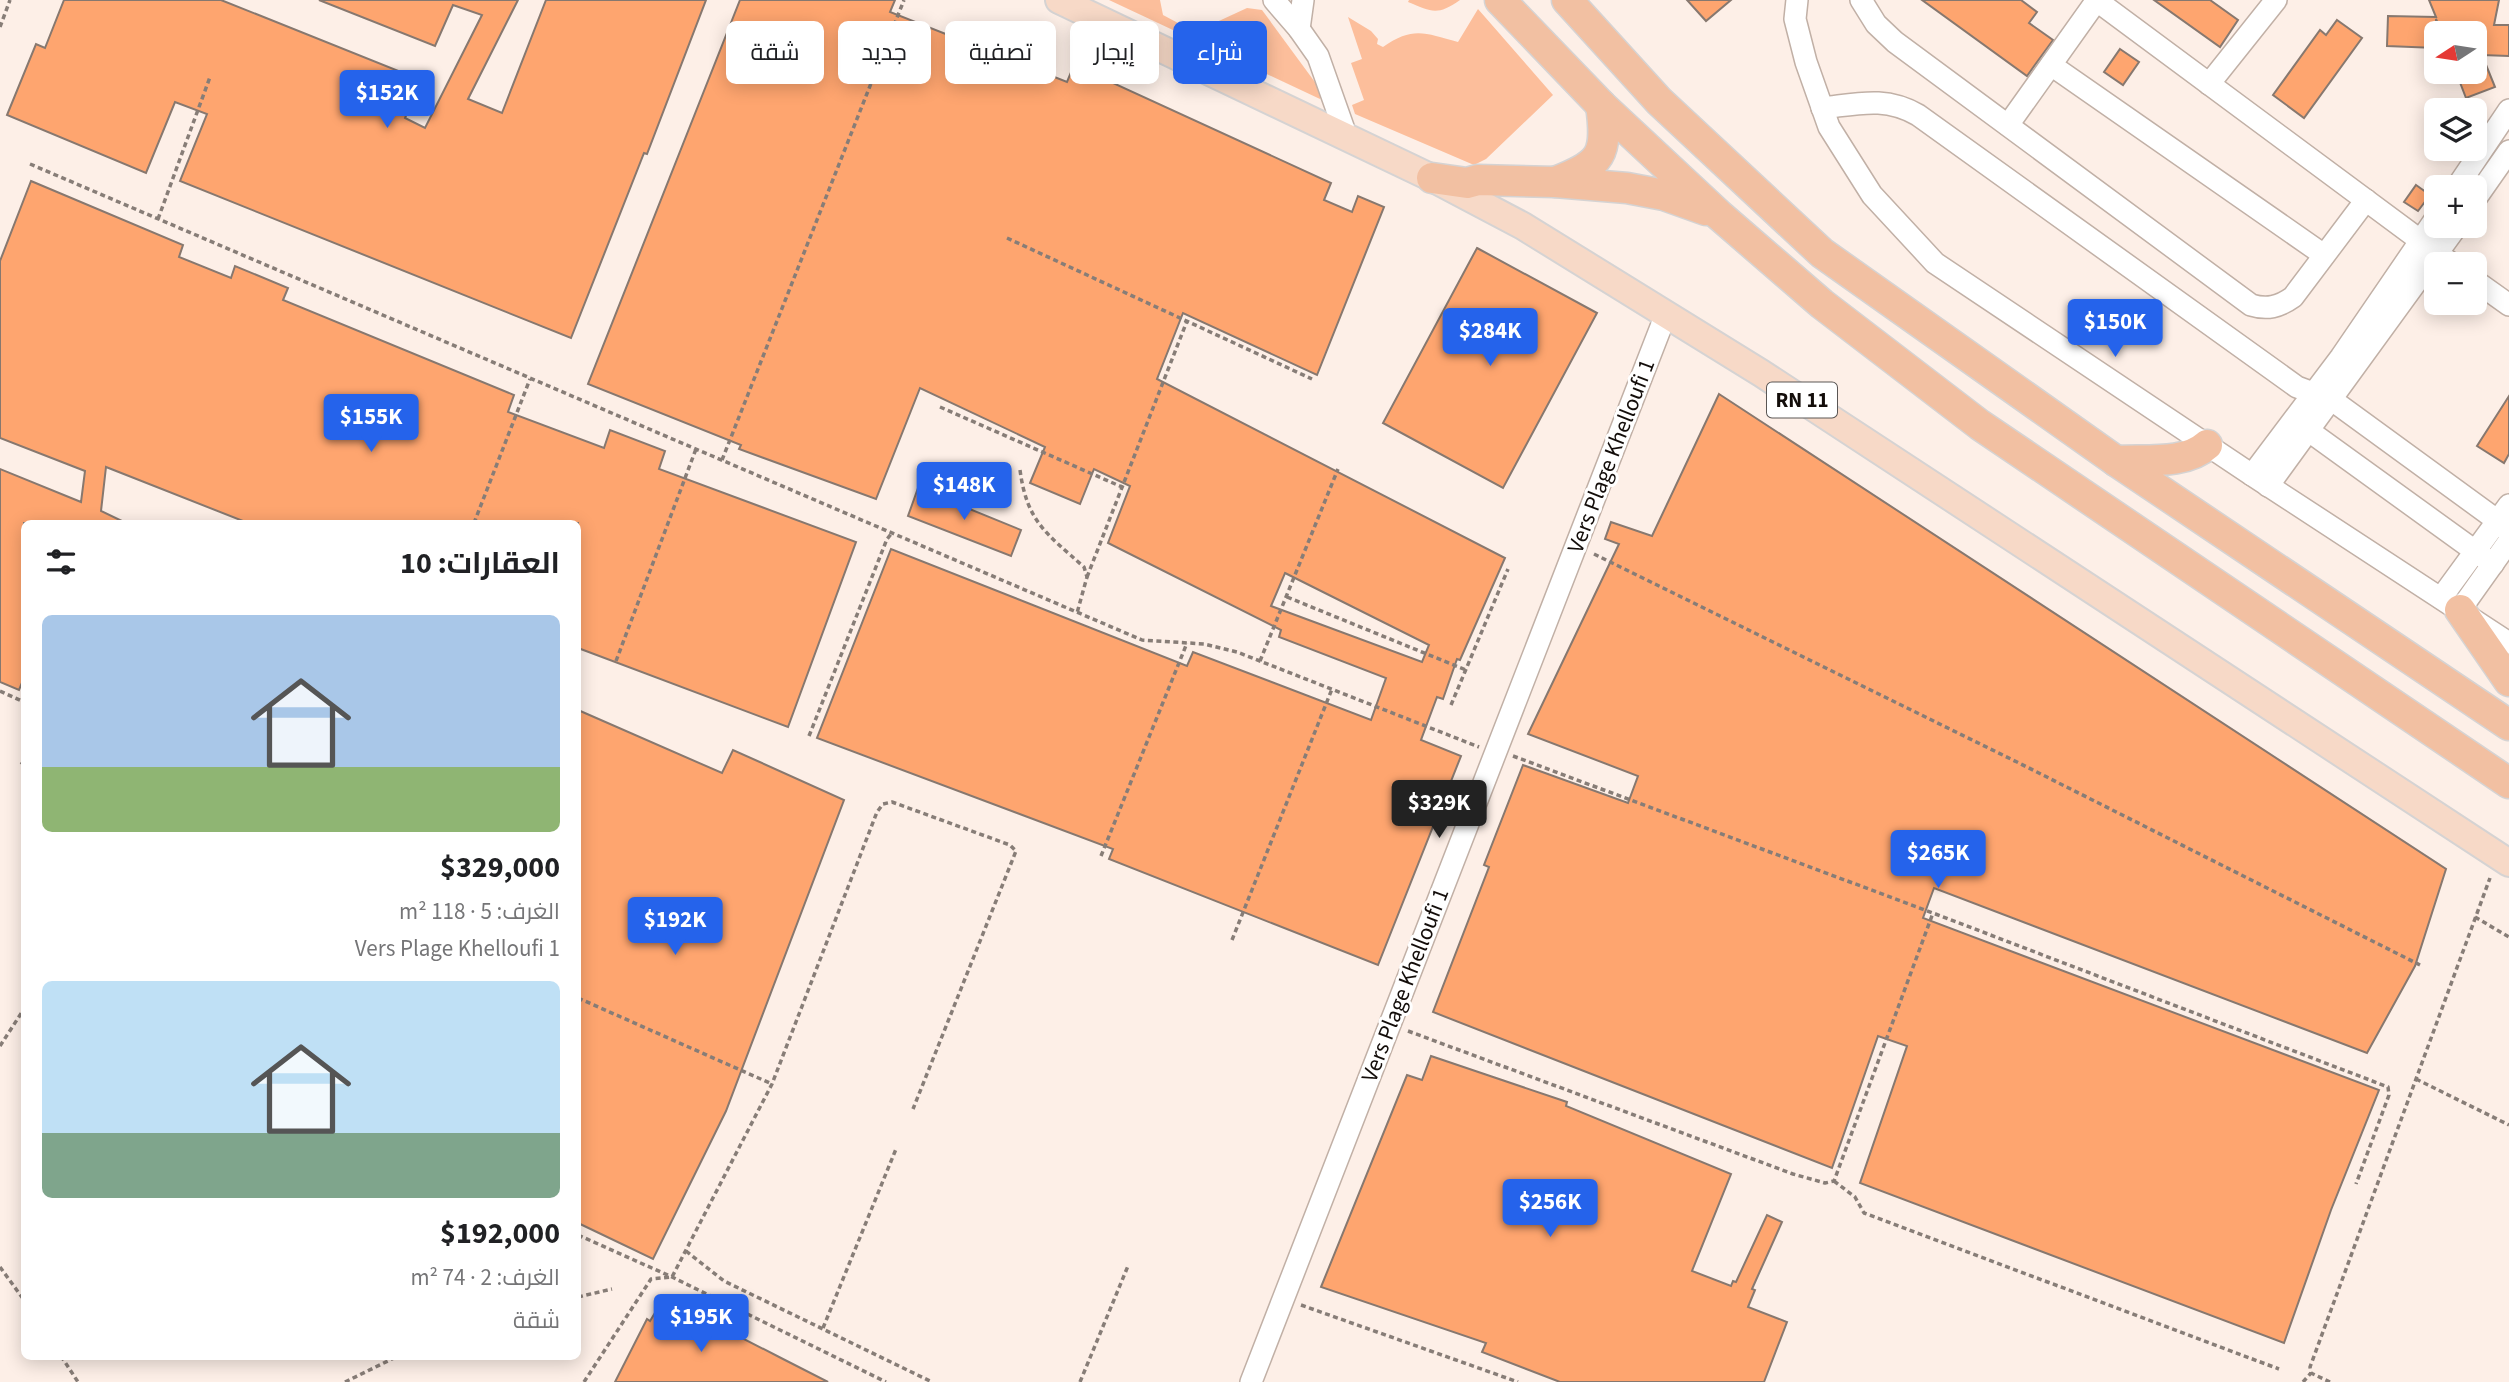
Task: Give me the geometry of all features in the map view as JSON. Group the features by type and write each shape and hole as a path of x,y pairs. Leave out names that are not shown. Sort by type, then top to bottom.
{"highway":[{"path":"1567,0 1659,102 1822,253 2116,461 2509,725"},
{"path":"1501,5 1601,105 1719,215 1822,304 1980,425 2509,783"},
{"path":"1555,182 1588,168 1602,151 1605,129 1601,105"},
{"path":"1432,178 1468,183 1478,180 1555,182 1646,191 1719,215"},
{"path":"2116,461 2184,457 2199,452 2207,445"},
{"path":"2451,604 2509,681"}],"main road":[{"name":"RN 11","path":"1059,0 1432,178 1523,226 1785,388 2503,860"}],"street":[{"path":"1274,0 1318,57 1347,138"},
{"path":"1299,29 1303,0"},
{"path":"1588,0 1601,36"},
{"path":"1797,0 1794,19 1829,127 1872,195 1935,263 2260,481 2509,643"},
{"path":"1861,0 1876,24 1895,42 2250,305 2268,308 2292,297 2366,200"},
{"path":"2008,125 2097,0 2436,252"},
{"path":"2209,84 2276,0"},
{"path":"2051,65 2324,256"},
{"path":"1822,108 1876,102 1904,107 1918,115 2286,379 2322,397 2505,520 2484,558 2451,604"},
{"path":"2465,175 2509,110"},
{"path":"2487,182 2509,151"},
{"path":"2260,481 2309,431 2342,357 2424,236"},
{"path":"2260,481 2322,397 2424,283"},
{"path":"2487,289 2509,305"},
{"name":"Vers Plage Khelloufi 1","path":"1251,1382 1666,314"},
{"path":"2309,431 2484,558"},
{"path":"2484,558 2509,541"}],"path":[{"path":"0,27 10,0"},
{"path":"722,460 904,0"},
{"path":"158,219 209,77"},
{"path":"30,164 1142,640 1204,644 1237,652 1495,753 1521,758 2388,1087 2389,1095 2356,1185"},
{"path":"1007,238 1312,379"},
{"path":"1077,613 1087,577 1187,321"},
{"path":"475,520 530,379"},
{"path":"940,407 1122,488"},
{"path":"616,662 696,449"},
{"path":"1020,470 1026,504 1034,519 1084,566 1087,577"},
{"path":"1260,661 1338,470"},
{"path":"809,736 887,538 892,533"},
{"path":"1576,545 2009,758 2420,965"},
{"path":"1451,705 1508,569"},
{"path":"1287,597 1466,670"},
{"path":"1101,856 1187,643"},
{"path":"1231,940 1332,689"},
{"path":"0,691 21,701"},
{"path":"672,1277 772,1084 877,811 883,804 892,802 1010,845 1016,851 913,1109"},
{"path":"2303,1382 2311,1373 2475,917 2503,860"},
{"path":"1834,1181 1933,913"},
{"path":"2475,917 2509,937"},
{"path":"581,999 772,1084"},
{"path":"0,1046 21,1014"},
{"path":"1391,1022 1404,1030 1793,1174 1825,1183 1834,1181 1855,1197 1864,1213 2279,1369"},
{"path":"2416,1079 2509,1125"},
{"path":"823,1329 896,1149"},
{"path":"581,1236 672,1277 886,1382"},
{"path":"686,1251 724,1281 932,1382"},
{"path":"1080,1382 1128,1266"},
{"path":"0,1268 21,1296"},
{"path":"584,1382 651,1279 672,1277"},
{"path":"581,1296 612,1289"},
{"path":"1283,1299 1518,1382"},
{"path":"64,1360 78,1382"},
{"path":"345,1382 390,1360"},
{"path":"2311,1373 2330,1382"}],"shaded area":[{"path":"1109,0 1160,0 1163,15 1174,21 1173,30 1159,21"},
{"path":"1460,0 1434,11 1408,2"},
{"path":"1247,8 1262,10 1320,89 1320,99 1267,74 1267,21 1219,21"},
{"path":"1478,9 1553,95 1486,159 1474,165 1355,114 1352,105 1364,100 1351,63 1362,59 1348,17 1371,31 1378,39 1377,44 1383,47 1403,36 1419,33 1458,42"}],"building":[{"path":"64,0 221,0 421,80 405,118 425,128 482,15 453,5 435,46 319,0 518,0 468,99 502,113 546,0 706,0 647,154 644,153 571,338 180,181 207,114 175,102 146,173 7,115 36,44 45,48"},
{"path":"740,0 895,0 890,12 913,21 838,21 838,84 931,84 931,28 945,34 945,84 1056,84 1056,78 1067,82 1070,75 1070,84 1115,84 1331,183 1324,200 1352,212 1358,196 1384,207 1317,375 1183,313 1157,379 1505,558 1460,660 1457,659 1443,699 1437,697 1421,740 1461,756 1378,965 1109,859 1113,849 817,738 891,549 1187,666 1193,652 1371,720 1386,678 1279,637 1281,630 1108,543 1130,486 1094,469 1080,504 1030,483 1045,447 920,388 876,499 739,449 741,445 588,384 726,35 726,84 824,84 824,21 732,21","holes":["1285,573 1429,645 1422,662 1271,606"]},
{"path":"1687,0 1731,0 1706,21"},
{"path":"1922,0 2021,0 2037,12 2029,23 2053,40 2027,76"},
{"path":"2154,0 2210,0 2238,20 2220,47"},
{"path":"2429,0 2499,0 2494,25 2509,25 2509,56 2487,55 2487,21 2424,21 2424,48 2387,46 2388,16 2436,17"},
{"path":"2337,20 2362,38 2304,118 2273,95 2320,30 2326,35"},
{"path":"2120,49 2139,62 2123,85 2104,72"},
{"path":"2487,67 2495,87 2466,98 2461,84 2487,84"},
{"path":"31,181 183,245 179,257 231,278 235,266 288,288 283,300 514,395 508,412 604,448 610,430 665,451 659,469 856,542 788,727 581,649 581,520 240,520 106,467 101,511 120,520 21,520 21,685 19,690 0,682 0,469 81,502 85,471 0,438 0,261"},
{"path":"2416,185 2424,191 2424,203 2418,211 2404,202"},
{"path":"1477,248 1597,313 1503,488 1383,423"},
{"path":"1719,394 2446,869 2415,966 2367,1053 1934,888 1923,918 2379,1090 2331,1210 2284,1343 1860,1183 1907,1046 1878,1036 1832,1168 1433,1012 1489,867 1484,865 1523,765 1628,803 1638,776 1528,734 1619,544 1605,539 1611,522 1652,536"},
{"path":"2509,396 2509,454 2504,463 2477,446"},
{"path":"918,488 1021,530 1011,556 908,516"},
{"path":"581,711 722,773 733,750 844,800 726,1111 653,1259 581,1224"},
{"path":"1431,1056 1567,1102 1566,1106 1731,1174 1692,1271 1731,1286 1733,1281 1736,1282 1767,1215 1782,1222 1752,1289 1755,1290 1748,1307 1787,1322 1764,1382 1560,1382 1482,1352 1486,1343 1321,1287 1407,1075 1422,1080"},
{"path":"664,1298 828,1382 615,1382 647,1319 650,1321"}]}
